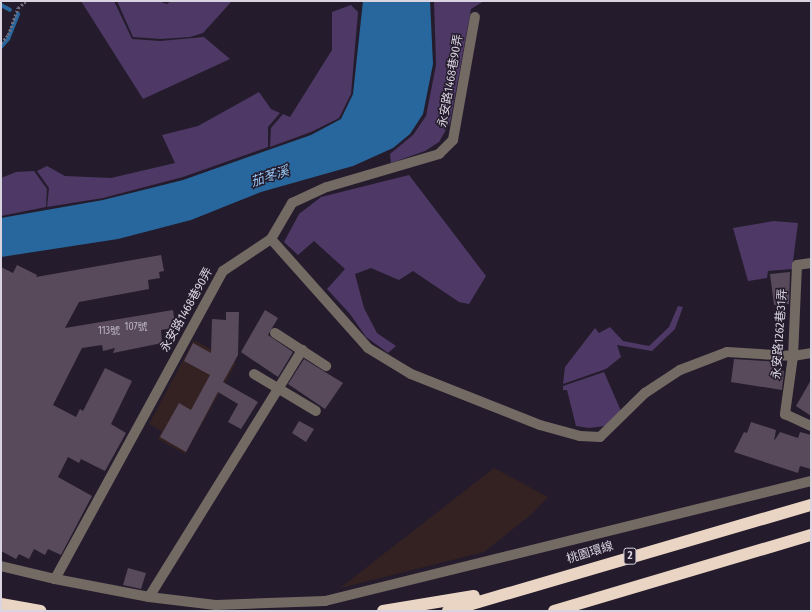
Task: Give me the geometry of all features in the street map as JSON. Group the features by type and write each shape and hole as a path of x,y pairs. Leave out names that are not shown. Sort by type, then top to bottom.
{"highway":[{"name":"桃園環線","path":"383,611 449,607 522,588 811,505"},
{"path":"554,611 811,536"},
{"path":"1,604 40,611"}],"lane":[{"name":"永安路1468巷90弄","path":"55,579 223,272 271,239 292,203 327,187 439,154 453,140 475,17"},
{"path":"271,239 374,351 411,374 540,425 580,436 600,437 645,393 680,370 727,352 794,356 811,353"},
{"name":"永安路1262巷31弄","path":"811,263 797,265 794,356 785,414 811,426"},
{"path":"275,332 326,366"},
{"path":"149,597 302,350"},
{"path":"254,374 316,411"},
{"path":"1,566 55,579 149,597 216,605 325,600 811,481"}],"path":[{"path":"1,43 8,35 18,8 26,1"}],"shaded area":[{"path":"81,1 114,1 132,39 160,41 204,37 230,59 143,99"},
{"path":"117,1 158,1 167,4 171,1 232,1 203,33 190,37 161,39 133,37"},
{"path":"434,1 484,1 471,9 450,123 439,142 425,151 391,163 390,154 413,135 426,116 436,65"},
{"path":"351,5 358,12 351,94 339,118 311,132 270,147 271,128 283,114 290,117 332,50 332,12"},
{"path":"259,92 271,109 280,113 268,127 268,147 183,177 103,198 47,207 49,188 37,171 47,166 65,176 111,178 175,163 162,135 198,126"},
{"path":"34,171 47,189 46,207 1,216 1,178 16,172"},
{"path":"409,175 486,276 469,304 459,302 413,271 399,280 371,268 355,274 364,308 377,333 396,346 388,353 366,337 350,314 327,289 345,269 314,241 298,255 284,242 299,214 321,197"},
{"path":"774,221 798,223 792,269 768,271 767,278 748,281 733,228"},
{"path":"678,306 683,307 675,329 652,351 617,345 621,357 606,369 563,384 565,367 595,328 599,333 610,327 623,341 649,346 669,327"},
{"path":"194,340 236,363 185,454 158,439 162,431 149,424"},
{"path":"604,372 621,411 605,426 589,428 576,426 567,390 563,390 563,386"},
{"path":"494,468 548,497 532,514 484,552 340,588"}],"water":[{"name":"茄苳溪","path":"363,1 430,1 433,64 423,114 410,134 393,148 353,166 261,192 191,220 118,239 1,257 1,218 103,200 183,180 311,135 341,119 353,94"}],"building":[{"path":"161,255 164,271 159,272 160,278 148,280 149,289 79,302 65,328 173,310 175,323 171,324 172,328 161,330 162,343 113,353 115,348 103,351 102,345 82,348 53,405 76,417 80,409 83,411 105,368 132,381 111,424 126,433 105,471 81,459 79,463 68,457 58,477 92,496 61,555 48,549 45,555 34,549 29,559 19,554 16,559 1,551 1,267 13,273 17,265 37,275 36,277"},
{"path":"790,272 789,304 774,305 770,274"},
{"path":"265,310 278,318 268,335 293,352 278,377 241,352"},
{"path":"226,312 239,312 238,355 223,382 258,402 241,429 228,422 238,404 218,392 186,452 160,437 179,403 191,410 210,375 184,361 193,343 211,353 212,319 226,320"},
{"path":"304,359 343,383 325,409 288,384"},
{"path":"734,359 779,362 777,370 784,371 782,390 731,382"},
{"path":"811,380 811,416 796,406"},
{"path":"299,421 314,429 306,442 292,433"},
{"path":"751,422 776,430 774,441 780,432 798,438 800,432 811,435 811,469 800,466 798,473 734,452 744,432 747,433"},
{"path":"128,568 146,573 141,589 123,585"}],"waterway":[{"path":"1,5 10,10"},
{"path":"1,47 8,39 18,14"}]}
